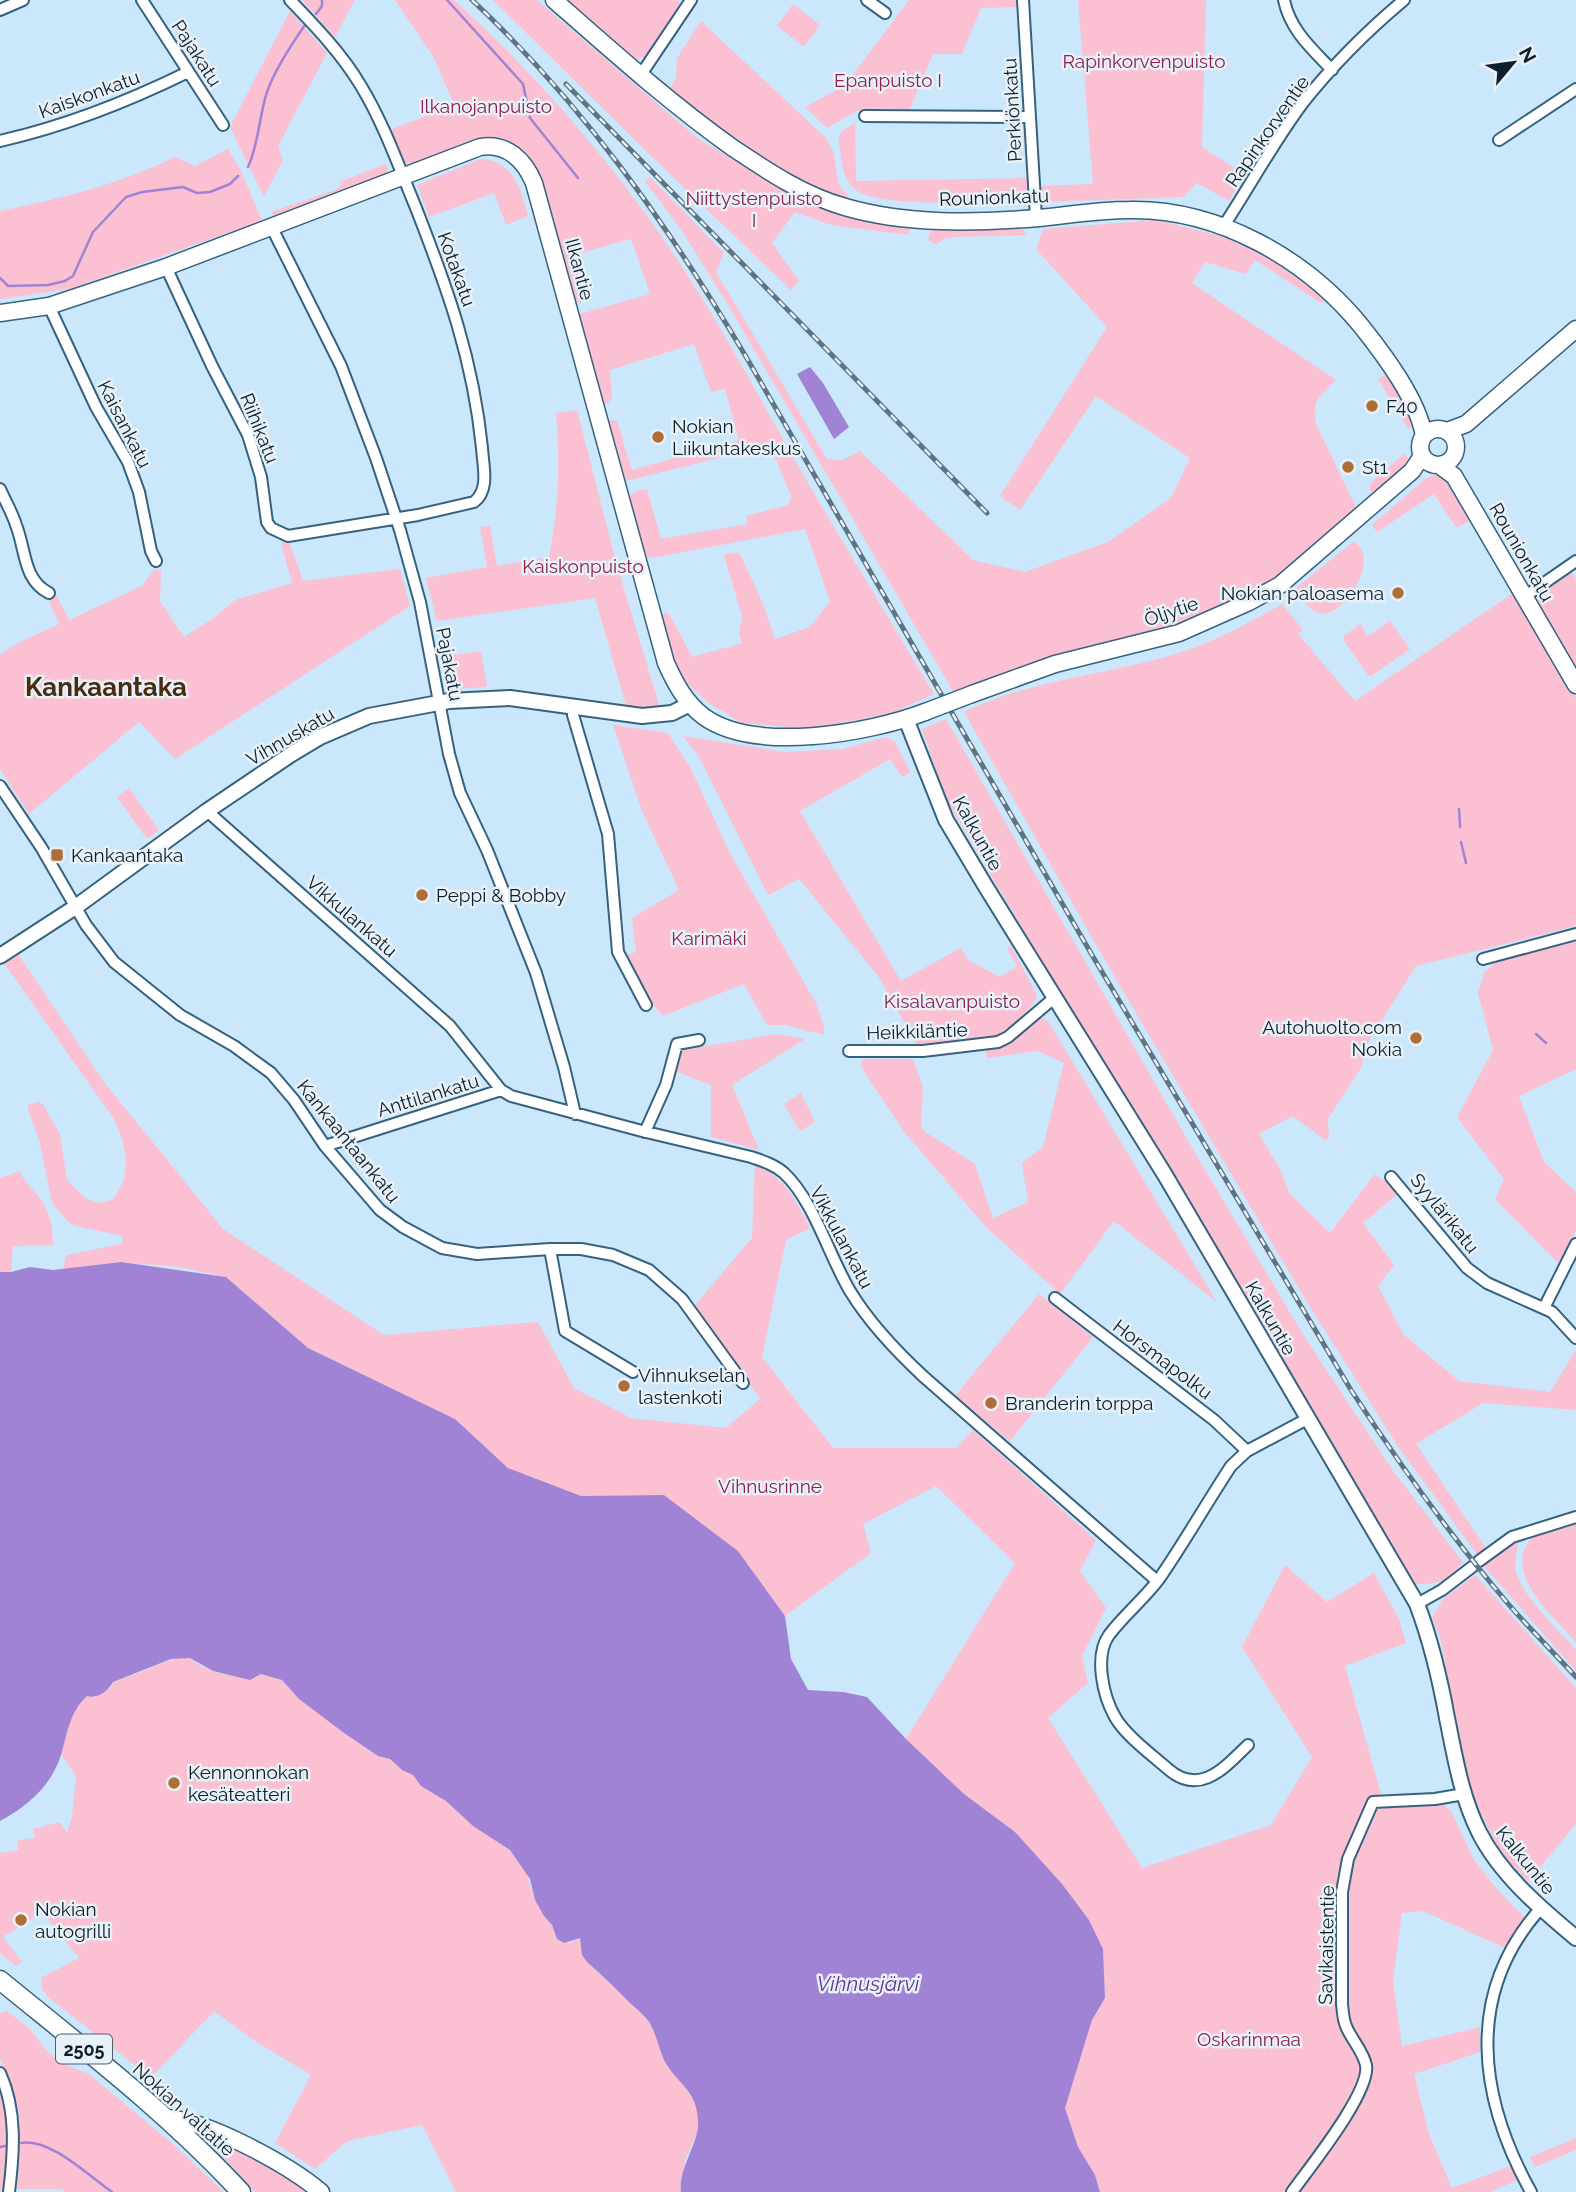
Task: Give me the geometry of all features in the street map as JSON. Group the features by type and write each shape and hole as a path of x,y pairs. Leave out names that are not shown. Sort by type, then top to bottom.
{"main road":[{"name":"Rounionkatu","path":"554,0 640,76 702,126 760,167 805,193 846,207 919,221 1036,218 1128,210 1155,211 1223,227 1295,265 1344,307 1374,342 1421,417 1576,685"},
{"name":"Ilkantie","path":"0,313 49,306 166,267 489,146 513,153 521,159 530,173 666,663 678,688 704,717 724,727 773,736 837,734 906,719"},
{"name":"Öljytie","path":"906,719 1055,664 1179,632 1249,602 1280,584 1576,329"},
{"name":"Nokian valtatie","path":"3,1987 167,2118 241,2192"},
{"path":"167,2118 185,2120 263,2154 321,2192"},
{"path":"203,2152 221,2135"}],"street":[{"path":"0,10 23,0"},
{"name":"Pajakatu","path":"142,0 223,125"},
{"name":"Kotakatu","path":"290,0 323,35 361,86 378,117 447,288 467,353 479,424 484,490 481,497 474,502 396,518"},
{"path":"640,76 691,0"},
{"path":"867,0 885,13"},
{"name":"Perkiönkatu","path":"1023,0 1036,218"},
{"path":"1284,0 1296,29 1332,70"},
{"name":"Rapinkorventie","path":"1223,227 1302,105 1370,28 1404,0"},
{"name":"Kaiskonkatu","path":"0,141 91,116 188,72"},
{"path":"1499,140 1576,89"},
{"path":"865,116 1029,117"},
{"name":"Pajakatu","path":"272,228 341,366 396,518 420,602 449,754 460,793 487,850 536,973 561,1055 575,1114"},
{"name":"Riihikatu","path":"166,267 248,435 261,477 267,522 271,528 288,536 396,518"},
{"name":"Kaisankatu","path":"49,306 96,407 128,462 139,492 151,551 156,561"},
{"path":"0,488 17,527 29,574 34,583 49,593"},
{"path":"1524,597 1576,561"},
{"name":"Vihnuskatu","path":"0,956 77,906 207,811 290,755 369,716 440,703 510,698 657,716 672,713 690,704"},
{"path":"574,707 573,715 608,834 618,952 646,1005"},
{"name":"Kalkuntie","path":"906,719 946,820 1165,1175 1417,1604 1433,1653 1464,1794 1479,1831 1492,1853 1540,1909 1576,1938"},
{"name":"Kankaantaankatu","path":"0,786 77,906 86,925 114,962 180,1015 234,1046 271,1073 326,1146 380,1210 403,1227 442,1248 477,1254 581,1249 612,1255 649,1270 682,1299 743,1383"},
{"name":"Vikkulankatu","path":"207,811 450,1026 501,1090 511,1096 575,1114 751,1157 783,1172 804,1200 852,1294 890,1343 963,1412 1157,1581"},
{"path":"1483,959 1576,934"},
{"name":"Heikkiläntie","path":"849,1051 923,1051 998,1042 1008,1037 1054,998"},
{"path":"645,1132 666,1085 677,1044 699,1040"},
{"name":"Anttilankatu","path":"326,1146 501,1090"},
{"name":"Syylärikatu","path":"1391,1177 1399,1183 1467,1268 1487,1283 1552,1312 1576,1338"},
{"path":"1544,1308 1576,1244"},
{"path":"550,1249 565,1331 633,1372"},
{"name":"Horsmapolku","path":"1055,1298 1214,1420 1247,1451"},
{"path":"1248,1745 1222,1769 1204,1780 1190,1781 1176,1776 1115,1717 1102,1679 1100,1654 1107,1637 1157,1581 1231,1466 1247,1451 1307,1419"},
{"path":"1417,1604 1442,1590 1512,1537 1576,1517"},
{"name":"Savikaistentie","path":"1292,2192 1330,2140 1354,2101 1366,2073 1365,2062 1344,2023 1342,2004 1342,1892 1348,1858 1373,1802 1435,1799 1464,1794"},
{"path":"1531,2192 1510,2148 1499,2116 1488,2071 1486,2041 1490,2007 1497,1982 1520,1934 1540,1909"},
{"path":"0,2073 12,2112 12,2169 9,2192"}],"green space":[{"path":"302,0 355,0 335,37"},
{"name":"Ilkanojanpuisto","path":"395,0 454,0 536,81 611,168 696,288 934,694 892,713 809,729 742,723 710,704 687,683 672,655 660,616 666,612 671,617 692,657 742,643 739,633 742,616 725,554 738,553 741,556 761,599 775,639 810,627 830,601 805,529 652,558 646,556 641,549 628,498 634,492 647,489 661,539 748,524 746,516 788,505 791,496 770,445 626,481 622,478 607,424 610,420 617,421 632,470 739,440 725,389 711,392 694,344 610,370 612,398 607,404 600,400 578,319 580,314 650,294 631,239 578,254 584,302 579,303 572,295 539,174 522,150 499,138 477,138 412,165 402,162 390,130 454,105 434,58"},
{"name":"Niittystenpuisto I","path":"493,0 537,0 697,138 804,201 839,213 910,226 908,235 831,225 795,212 772,243 799,281 791,290"},
{"path":"565,0 677,0 681,3 645,57 634,60"},
{"name":"Epanpuisto I","path":"909,0 1016,0 1017,7 981,8 962,54 933,54 909,111 857,111 827,128 805,107 844,86"},
{"name":"Rapinkorvenpuisto","path":"1078,0 1206,0 1202,147 1244,174 1229,201 1197,183 1183,197 1041,202 1040,186 1093,184"},
{"path":"793,4 820,25 804,47 777,26"},
{"path":"290,11 327,53 278,146 283,160 264,197 230,127"},
{"path":"701,21 826,138 834,154 838,184 852,201 816,191 760,162 670,90 676,77 677,58"},
{"path":"855,123 856,181 1028,178 1028,202 911,202 868,196 849,183 842,162 839,136"},
{"path":"228,149 241,171 262,221 69,289 0,299 0,211 89,190 175,157 195,166"},
{"path":"481,159 502,165 509,171 519,186 528,216 506,225 494,193 429,217 417,185"},
{"path":"386,164 386,176 274,217 271,212 335,190 341,185 340,182"},
{"path":"650,177 724,253 716,272 827,459 842,460 860,451 973,560 1025,572 1108,542 1171,498 1190,458 1096,396 1020,510 1000,496 1107,327 1036,249 1043,229 1156,220 1221,236 1259,252 1329,300 1321,303 1255,260 1246,274 1205,262 1192,283 1336,380 1316,403 1316,424 1355,505 1355,511 1352,517 1270,581 1206,615 1135,641 954,693 731,310 684,234 645,181"},
{"path":"1022,226 1026,235 954,237 944,239 936,245 928,240 931,230"},
{"path":"1386,374 1390,376 1417,423 1408,429 1378,379"},
{"name":"Kaiskonpuisto","path":"577,410 616,562 660,708 626,706 595,598 437,621 426,578 487,567 480,527 490,526 497,566 549,557 558,485 556,413"},
{"path":"1404,454 1412,462 1377,491 1370,491 1370,483"},
{"path":"1442,473 1449,478 1471,520 1455,526 1434,494 1377,532 1372,525 1424,480"},
{"path":"289,541 303,581 400,569 410,606 175,759 139,722 29,814 0,769 0,655 16,644 59,624 49,601 57,596 69,620 142,586 155,569 161,571 160,601 184,637 235,600 292,583 281,543"},
{"path":"1353,542 1361,549 1364,559 1357,585 1340,606 1330,612 1316,612 1296,592 1296,588"},
{"path":"1571,572 1576,579 1576,674 1537,605 1538,600 1545,596 1547,588"},
{"path":"1516,591 1576,699 1576,926 1416,966 1364,1049 1362,1066 1328,1119 1329,1138 1325,1140 1293,1116 1259,1134 1281,1171 1289,1193 1330,1233 1375,1174 1400,1192 1363,1223 1394,1265 1378,1286 1404,1335 1459,1381 1550,1392 1576,1350 1576,1410 1483,1403 1416,1444 1486,1548 1477,1554 1401,1451 1308,1304 1107,964 964,712 1045,684 1185,651 1235,630 1282,604 1303,630 1298,634 1355,701"},
{"path":"1390,621 1410,649 1371,676 1368,675 1343,639 1344,636 1360,624 1368,636"},
{"path":"481,651 487,687 455,689 448,684 445,662 449,662 448,656"},
{"path":"946,719 1198,1158 1304,1336 1394,1472 1463,1562 1442,1581 1414,1584 946,799 922,729"},
{"name":"Karimäki","path":"613,725 668,733 690,767 732,857 816,1003 824,1035 785,1025 767,1025 744,984 663,1016 647,998 625,956 636,952 632,918 679,890 642,811"},
{"name":"Kisalavanpuisto","path":"683,736 784,752 843,749 886,737 895,742 911,773 902,777 890,759 800,811 901,981 961,948 968,960 1000,977 1017,966 1007,948 1011,946 1037,995 1036,1000 1008,1032 987,1039 918,1047 878,976 799,879 768,895 699,757"},
{"path":"129,788 159,830 147,839 117,797"},
{"path":"1576,941 1576,1069 1519,1096 1544,1162 1576,1192 1576,1231 1558,1263 1495,1199 1504,1179 1457,1117 1493,1050 1478,993 1484,973 1495,962"},
{"name":"Oskarinmaa","path":"18,954 104,1082 223,1229 384,1335 538,1322 574,1388 631,1418 726,1428 760,1399 695,1305 752,1238 755,1165 775,1176 789,1190 810,1228 786,1240 762,1357 833,1448 956,1448 973,1430 1096,1540 1080,1571 1106,1608 1082,1656 1088,1683 1048,1718 1142,1868 1271,1825 1312,1757 1242,1647 1285,1565 1327,1602 1374,1573 1399,1619 1406,1643 1345,1666 1385,1808 1444,1805 1451,1811 1474,1860 1524,1917 1505,1948 1423,1911 1402,1913 1393,1981 1402,2046 1480,2027 1480,2052 1414,2074 1429,2134 1452,2188 1511,2166 1518,2180 1489,2192 1100,2192 1095,2175 1078,2147 1065,2108 1092,2020 1105,1998 1103,1949 1089,1920 1015,1832 964,1794 906,1739 1015,1563 936,1486 863,1524 871,1553 785,1616 738,1551 664,1495 581,1496 508,1468 455,1419 308,1348 226,1277 180,1267 121,1262 63,1269 66,1255 122,1244 123,1236 71,1225 52,1203 40,1143 28,1105 38,1102 43,1104 60,1134 67,1180 84,1197 97,1203 112,1200 123,1181 125,1151 114,1119 4,963"},
{"path":"1040,1017 1048,1021 1217,1302 1114,1221 1060,1294 986,1227 905,1133 861,1067 862,1059 913,1059 923,1087 921,1129 975,1164 993,1218 1028,1202 1022,1163 1043,1147 1064,1063 1038,1051 987,1058 986,1051 1014,1040"},
{"path":"777,1034 805,1039 732,1085 759,1150 711,1137 711,1085 677,1072 683,1050"},
{"path":"801,1093 815,1122 800,1131 784,1104"},
{"path":"20,1171 46,1210 51,1224 53,1245 13,1246 11,1272 0,1272 0,1178"},
{"path":"1039,1294 1093,1337 1010,1441 955,1396"},
{"path":"1576,1523 1576,1642 1536,1596 1523,1569 1523,1556 1528,1543 1538,1532"},
{"path":"1516,1543 1516,1573 1522,1586 1576,1650 1576,1671 1483,1565 1504,1548"},
{"path":"1475,1575 1576,1688 1576,1824 1528,1882 1501,1853 1471,1794 1440,1637 1432,1618 1442,1600"},
{"path":"181,1657 190,1658 217,1673 246,1677 261,1674 282,1680 299,1699 344,1733 413,1775 422,1786 446,1801 473,1826 497,1840 516,1856 525,1869 535,1900 552,1925 554,1933 569,1943 580,1938 587,1962 646,2017 661,2047 664,2060 692,2095 698,2113 698,2131 685,2160 681,2192 456,2192 422,2125 347,2141 315,2169 275,2143 311,2075 255,2041 214,2011 151,2078 48,1997 42,1989 41,1978 79,1958 42,1912 3,1937 22,1962 16,1966 0,1953 0,1853 18,1850 18,1840 35,1838 33,1829 60,1822 67,1833 72,1817 76,1776 61,1754 72,1714 87,1696 96,1697 116,1680"},
{"path":"7,2011 30,2029 45,2049 61,2063 89,2074 174,2145 224,2192 65,2192 62,2189 17,2189 20,2155 19,2112 0,2059 0,2013"},
{"path":"0,2097 3,2098 8,2130 6,2190 0,2190"},
{"path":"1576,2138 1576,2150 1535,2167 1530,2157"},
{"path":"224,2141 248,2151 314,2192 255,2192 219,2152"}],"water":[{"path":"810,367 823,383 849,427 834,439 797,374"},
{"name":"Vihnusjärvi","path":"121,1262 226,1277 308,1348 455,1419 508,1468 581,1496 664,1495 738,1551 785,1616 791,1659 808,1690 843,1692 867,1697 906,1739 964,1794 1015,1832 1062,1884 1089,1920 1103,1949 1105,1998 1092,2020 1065,2108 1078,2147 1095,2175 1100,2192 681,2192 682,2176 697,2133 697,2114 688,2090 665,2062 647,2019 587,1962 582,1955 580,1938 564,1943 557,1939 552,1925 535,1900 530,1879 510,1850 473,1826 446,1801 421,1786 413,1775 344,1733 299,1699 282,1680 261,1674 250,1680 213,1671 190,1658 171,1659 113,1682 102,1694 87,1696 76,1709 57,1766 45,1786 20,1809 0,1821 0,1272 30,1267 53,1270"}],"waterway":[{"path":"316,14 322,6 322,0"},
{"path":"447,0 523,84 530,118 578,178"},
{"path":"248,167 270,83 305,25"},
{"path":"0,278 8,286 48,285 65,281 73,276 93,232 126,197 142,192 183,187 197,193 210,192 230,184 238,176"},
{"path":"1459,809 1460,827"},
{"path":"1461,842 1466,863"},
{"path":"1536,1034 1546,1043"},
{"path":"21,2143 44,2146 56,2152 112,2192"},
{"path":"0,2147 5,2146"}],"railway":[{"path":"472,0 512,39 586,123 621,167 685,259 745,355 1092,955 1351,1390 1447,1528 1510,1606 1576,1677"},
{"path":"566,84 987,513"}],"place":[{"name":"F40","path":"1372,406"},
{"name":"Nokian Liikuntakeskus","path":"658,437"},
{"name":"St1","path":"1348,467"},
{"name":"Nokian paloasema","path":"1398,593"},
{"name":"Kankaantaka","path":"57,855"},
{"name":"Peppi & Bobby","path":"422,895"},
{"name":"Autohuolto.com Nokia","path":"1416,1038"},
{"name":"Vihnukselan lastenkoti","path":"624,1386"},
{"name":"Branderin torppa","path":"991,1403"},
{"name":"Kennonnokan kesäteatteri","path":"174,1783"},
{"name":"Nokian autogrilli","path":"21,1920"}],"district":[{"name":"Kankaantaka","path":"106,687"}],"park label":[{"name":"Vihnusrinne","path":"770,1486"}]}
